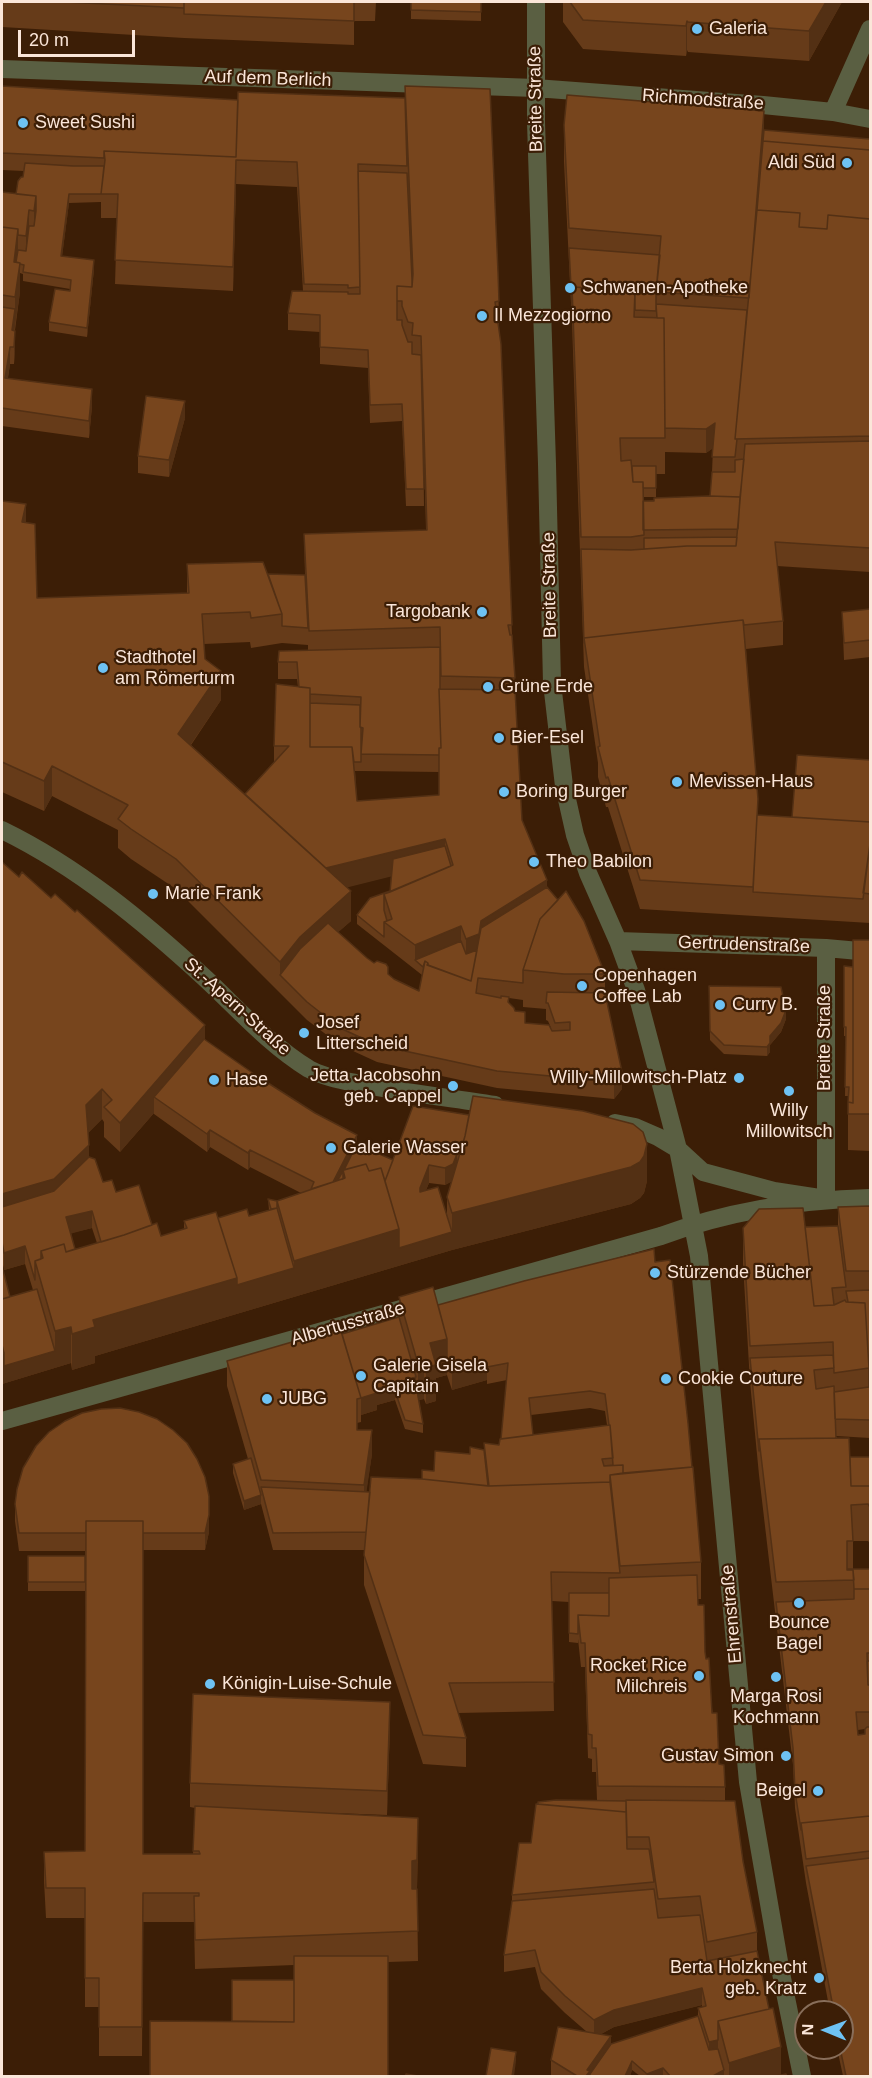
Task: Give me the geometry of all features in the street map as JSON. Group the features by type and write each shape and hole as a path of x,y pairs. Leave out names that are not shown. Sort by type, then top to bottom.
{"street":[{"name":"Breite Straße","path":"536,2 535,88 552,683 564,786 574,836 636,990 678,1149"},
{"path":"832,112 870,29"},
{"name":"Auf dem Berlich","path":"2,69 535,88"},
{"name":"Richmodstraße","path":"535,88 763,105 832,112 870,119"},
{"name":"St.-Apern-Straße","path":"2,830 93,884 170,946 268,1038 310,1070 341,1080 373,1086 508,1106"},
{"name":"Gertrudenstraße","path":"618,941 826,948 870,952"},
{"name":"Breite Straße","path":"826,948 826,1199"},
{"path":"600,1121 634,1126 658,1137 678,1149 703,1172 774,1191 826,1199 870,1198"},
{"name":"Ehrenstraße","path":"678,1149 699,1256 748,1782 781,1973 802,2076"},
{"name":"Albertusstraße","path":"2,1421 649,1239 693,1223 826,1199"}],"building":[{"path":"65,2 184,2 184,8"},
{"path":"184,2 354,2 354,21 184,14"},
{"path":"411,2 481,2 481,12 411,10"},
{"path":"570,2 826,2 809,31 687,21 686,26 583,20"},
{"path":"2,86 238,100 236,157 104,151 104,158 2,153"},
{"path":"405,86 490,89 499,301 495,302 501,344 512,625 508,625 510,635 512,635 515,678 441,676 440,627 309,631 304,534 427,530 421,336 412,335 413,323 408,322 402,301 397,301 397,286 412,287 413,274"},
{"path":"238,92 405,98 407,166 358,164 360,287 304,284 297,162 236,160 233,267 115,260 118,194 101,194 104,151 236,157"},
{"path":"567,95 764,111 749,298 656,292 661,236 569,228 564,125"},
{"path":"764,130 870,139 870,150 763,141"},
{"path":"763,141 870,150 870,219 828,215 827,229 799,227 800,213 757,210"},
{"path":"25,163 104,166 101,194 69,194 61,256 94,260 87,328 49,322 55,289 70,291 71,280 23,272 24,265 16,262 18,250 26,251 29,226 34,226 36,211 36,196 16,194 18,181 23,177"},
{"path":"358,171 407,173 412,287 397,286 397,320 402,320 408,342 412,342 412,354 421,355 424,489 406,489 402,404 370,405 368,350 320,347 320,315 288,313 292,291 360,294"},
{"path":"2,192 36,196 34,211 29,210 26,236 18,235 18,229 2,227"},
{"path":"757,210 800,213 799,227 827,229 828,215 870,219 870,436 735,439"},
{"path":"2,227 18,229 14,262 20,263 15,297 2,295"},
{"path":"569,248 660,255 656,311 635,310 635,290 572,287 572,306"},
{"path":"572,287 635,290 634,317 664,318 665,438 620,438 621,461 631,460 633,482 643,482 644,535 581,537"},
{"path":"656,304 747,310 735,457 712,457 715,423 706,429 665,428 664,318 657,318"},
{"path":"2,307 15,309 12,330 15,331 14,347 10,347 5,378 92,389 89,421 2,408"},
{"path":"146,396 185,401 169,460 138,456"},
{"path":"870,441 870,548 775,542 783,621 744,625 743,620 584,638 584,643 581,549 631,550 687,546 736,546 745,444"},
{"path":"744,459 740,497 710,496 712,472 735,472 735,460"},
{"path":"632,466 656,466 656,488 643,488 643,482 633,482"},
{"path":"740,497 738,529 643,530 643,501 654,501 654,498"},
{"path":"2,501 26,504 22,522 35,524 37,598 189,593 187,564 263,562 282,614 251,618 250,612 202,614 205,659 221,671 178,734 351,891 300,937 280,962 176,859 118,819 128,805 52,766 44,781 2,762"},
{"path":"737,537 736,546 644,549 644,538"},
{"path":"268,574 305,575 308,628 282,626 282,614"},
{"path":"870,609 870,640 844,643 842,612"},
{"name":"Mevissen-Haus","path":"743,620 758,799 753,887 640,880 598,747 600,746 584,638"},
{"path":"440,647 441,748 439,748 439,755 361,754 363,728 360,727 361,697 310,694 310,688 299,687 297,662 278,662 279,651"},
{"path":"276,684 310,688 310,747 352,747 357,801 439,795 439,748 441,748 439,689 515,690 522,820 547,880 481,921 479,934 466,939 461,926 415,945 384,922 392,919 384,894 453,865 445,839 326,868 245,794 289,746 274,746"},
{"path":"310,703 360,705 361,762 354,762 352,747 310,747"},
{"path":"797,755 870,760 870,822 792,817"},
{"path":"757,815 870,822 870,844 863,899 753,892"},
{"path":"870,844 870,894 863,893"},
{"path":"445,846 451,866 390,892 393,859"},
{"path":"2,862 19,877 22,872 51,898 55,894 75,912 77,910 205,1025 120,1123 104,1107 112,1100 102,1089 86,1105 89,1145 54,1179 2,1194"},
{"path":"547,887 558,900 540,919 523,970 523,983 478,978 476,993 501,998 501,996 509,997 508,1002 515,1011 525,1012 525,1023 549,1025 552,1031 570,1030 570,1022 555,1023 548,1003 546,1003 547,992 605,993 622,1072 614,1082 497,1071 377,1045 340,1028 307,1002 280,975 300,949 328,923 374,963 377,961 386,964 388,974 394,979 419,991 425,961 427,965 471,981 481,928"},
{"path":"390,891 384,894 387,921 384,922 384,937 357,915 370,898"},
{"path":"566,891 584,921 605,974 564,974 523,970 540,919"},
{"path":"853,940 870,940 870,1114 848,1114 848,1102 853,1103"},
{"path":"461,941 466,954 477,950 471,981 428,965 425,961 423,967 415,960"},
{"path":"844,966 853,967 853,1103 848,1102 849,1087 845,1087"},
{"path":"709,986 781,987 786,1010 781,1023 770,1036 770,1043 767,1047 724,1045 710,1031"},
{"path":"204,1039 315,1113 357,1135 333,1182 311,1189 314,1182 250,1150 248,1153 210,1130 207,1134 154,1097"},
{"path":"473,1096 583,1111 633,1124 643,1132 647,1144 644,1156 640,1162 631,1167 452,1213 447,1197 465,1136"},
{"path":"413,1106 469,1115 460,1154 457,1154 453,1164 445,1168 429,1165 420,1188 420,1192 438,1187 452,1232 399,1248 399,1229 385,1181"},
{"path":"357,1144 393,1160 385,1181 381,1168 369,1171 366,1164 344,1170"},
{"path":"89,1157 95,1159 103,1182 112,1180 116,1192 139,1185 152,1225 101,1242 92,1211 66,1217 75,1249 66,1252 64,1244 41,1251 41,1259 35,1261 35,1280 25,1246 4,1253 2,1207 54,1191"},
{"path":"366,1164 369,1171 381,1168 399,1229 294,1261 277,1201 345,1178 343,1170"},
{"path":"268,1199 277,1201 277,1208 271,1209"},
{"path":"870,1206 870,1271 846,1271 838,1207"},
{"path":"277,1208 294,1268 237,1285 237,1278 218,1218 247,1209 249,1216"},
{"path":"803,1208 814,1306 834,1305 845,1300 846,1302 865,1303 869,1368 834,1373 833,1342 750,1346 743,1228 759,1209"},
{"path":"216,1212 237,1278 93,1320 95,1327 72,1334 71,1327 55,1331 35,1261 43,1258 41,1251 64,1244 66,1252 157,1223 161,1236 187,1228 184,1221"},
{"path":"838,1226 846,1287 832,1288 834,1305 814,1306 805,1227"},
{"path":"654,1249 655,1262 670,1260 692,1467 623,1473 623,1465 604,1466 613,1465 605,1394 590,1391 529,1398 533,1435 501,1439 508,1363 487,1367 487,1363 452,1373 447,1358 447,1339 438,1305"},
{"path":"2,1266 10,1297 2,1299"},
{"path":"433,1287 447,1339 430,1343 436,1365 426,1367 424,1362 418,1364 399,1297"},
{"path":"37,1289 55,1351 4,1366 2,1299"},
{"path":"870,1290 870,1420 835,1419 834,1392 869,1387 865,1303 848,1302 846,1291"},
{"path":"399,1317 416,1377 376,1389 377,1393 361,1398 342,1334"},
{"path":"340,1328 361,1398 357,1399 357,1430 372,1430 364,1485 261,1480 227,1361"},
{"path":"833,1355 834,1368 814,1370 816,1389 834,1386 836,1438 759,1439 759,1451 750,1358"},
{"path":"416,1385 423,1424 405,1420 395,1391"},
{"path":"120,1408 157,1419 187,1443 205,1477 209,1496 209,1515 205,1533 143,1533 143,1521 86,1521 86,1533 19,1533 15,1504 17,1489 23,1468 36,1446 49,1432 82,1413"},
{"path":"610,1425 613,1458 602,1459 604,1466 623,1465 623,1473 610,1475 610,1482 489,1486 484,1443 499,1445 500,1439"},
{"path":"849,1438 851,1486 870,1486 870,1507 868,1504 851,1505 853,1541 847,1541 847,1570 853,1570 854,1580 776,1582 759,1439"},
{"path":"470,1447 484,1450 488,1486 422,1479 422,1470 434,1471 435,1451 470,1454"},
{"path":"850,1457 870,1457 870,1486 851,1486"},
{"path":"251,1458 261,1495 244,1501 233,1464"},
{"path":"693,1467 701,1562 620,1566 610,1475"},
{"path":"371,1477 422,1479 490,1486 610,1482 620,1573 551,1572 554,1682 449,1683 466,1738 423,1735 364,1555"},
{"path":"261,1487 370,1492 366,1532 273,1533"},
{"path":"86,1521 143,1521 143,1854 200,1854 199,1851 193,1851 195,1806 418,1818 417,1860 412,1861 412,1889 417,1889 418,1931 195,1940 194,1896 199,1896 199,1893 143,1893 142,2027 99,2027 99,1978 85,1978 85,1888 46,1888 44,1852 85,1851"},
{"path":"28,1556 85,1556 85,1582 28,1582"},
{"path":"847,1569 870,1569 870,1589 854,1589 853,1570"},
{"path":"697,1575 698,1605 704,1605 705,1652 706,1659 709,1658 712,1713 717,1713 719,1764 724,1765 725,1787 598,1786 596,1748 592,1748 592,1735 588,1734 585,1643 581,1643 578,1615 609,1616 609,1578"},
{"path":"854,1589 870,1589 870,1653 867,1653 870,1712 856,1712 858,1735 865,1734 865,1729 870,1727 870,1816 801,1823 801,1830 776,1602 854,1599"},
{"path":"569,1593 609,1593 609,1616 578,1615 578,1634 569,1633"},
{"path":"867,1661 870,1661 870,1685 868,1685"},
{"path":"193,1694 390,1702 387,1791 190,1783"},
{"path":"626,1800 735,1801 743,1861 757,1932 707,1942 700,1896 658,1899 649,1837 627,1837"},
{"path":"626,1801 626,1812 538,1804 538,1802"},
{"path":"536,1804 626,1812 627,1849 649,1849 654,1882 512,1895 519,1843 531,1843"},
{"path":"870,1816 870,1851 806,1859 801,1823"},
{"path":"870,1858 870,2076 846,2076 843,2060 854,2060 854,2000 832,2000 806,1866"},
{"path":"654,1889 658,1918 700,1915 707,1961 757,1951 769,2009 718,2021 718,2040 709,2042 698,2008 706,2006 702,1988 614,2010 594,2020 541,1972 535,1950 504,1955 512,1901"},
{"path":"294,1956 388,1956 388,2076 150,2076 150,2021 294,2022"},
{"path":"232,1980 294,1980 294,2022 232,2021"},
{"path":"773,2008 781,2047 729,2063 718,2021"},
{"path":"698,2016 709,2050 718,2049 724,2070 713,2076 670,2076 663,2068 647,2074 632,2061 625,2076 590,2076 611,2044"},
{"path":"558,2027 611,2036 587,2070 590,2071 586,2076 577,2076 551,2060"},
{"path":"491,2048 516,2052 512,2076 486,2076"}],"place":[{"name":"Galeria","path":"697,29"},
{"name":"Sweet Sushi","path":"23,123"},
{"name":"Aldi Süd","path":"847,163"},
{"name":"Schwanen-Apotheke","path":"570,288"},
{"name":"Il Mezzogiorno","path":"482,316"},
{"name":"Targobank","path":"482,612"},
{"name":"Stadthotel am Römerturm","path":"103,668"},
{"name":"Grüne Erde","path":"488,687"},
{"name":"Bier-Esel","path":"499,738"},
{"name":"Mevissen-Haus","path":"677,782"},
{"name":"Boring Burger","path":"504,792"},
{"name":"Theo Babilon","path":"534,862"},
{"name":"Marie Frank","path":"153,894"},
{"name":"Copenhagen Coffee Lab","path":"582,986"},
{"name":"Curry B.","path":"720,1005"},
{"name":"Josef Litterscheid","path":"304,1033"},
{"name":"Willy-Millowitsch-Platz","path":"739,1078"},
{"name":"Hase","path":"214,1080"},
{"name":"Jetta Jacobsohn geb. Cappel","path":"453,1086"},
{"name":"Willy Millowitsch","path":"789,1091"},
{"name":"Galerie Wasser","path":"331,1148"},
{"name":"Stürzende Bücher","path":"655,1273"},
{"name":"Galerie Gisela Capitain","path":"361,1376"},
{"name":"Cookie Couture","path":"666,1379"},
{"name":"JUBG","path":"267,1399"},
{"name":"Bounce Bagel","path":"799,1603"},
{"name":"Rocket Rice Milchreis","path":"699,1676"},
{"name":"Marga Rosi Kochmann","path":"776,1677"},
{"name":"Königin-Luise-Schule","path":"210,1684"},
{"name":"Gustav Simon","path":"786,1756"},
{"name":"Beigel","path":"818,1791"},
{"name":"Berta Holzknecht geb. Kratz","path":"819,1978"}]}
